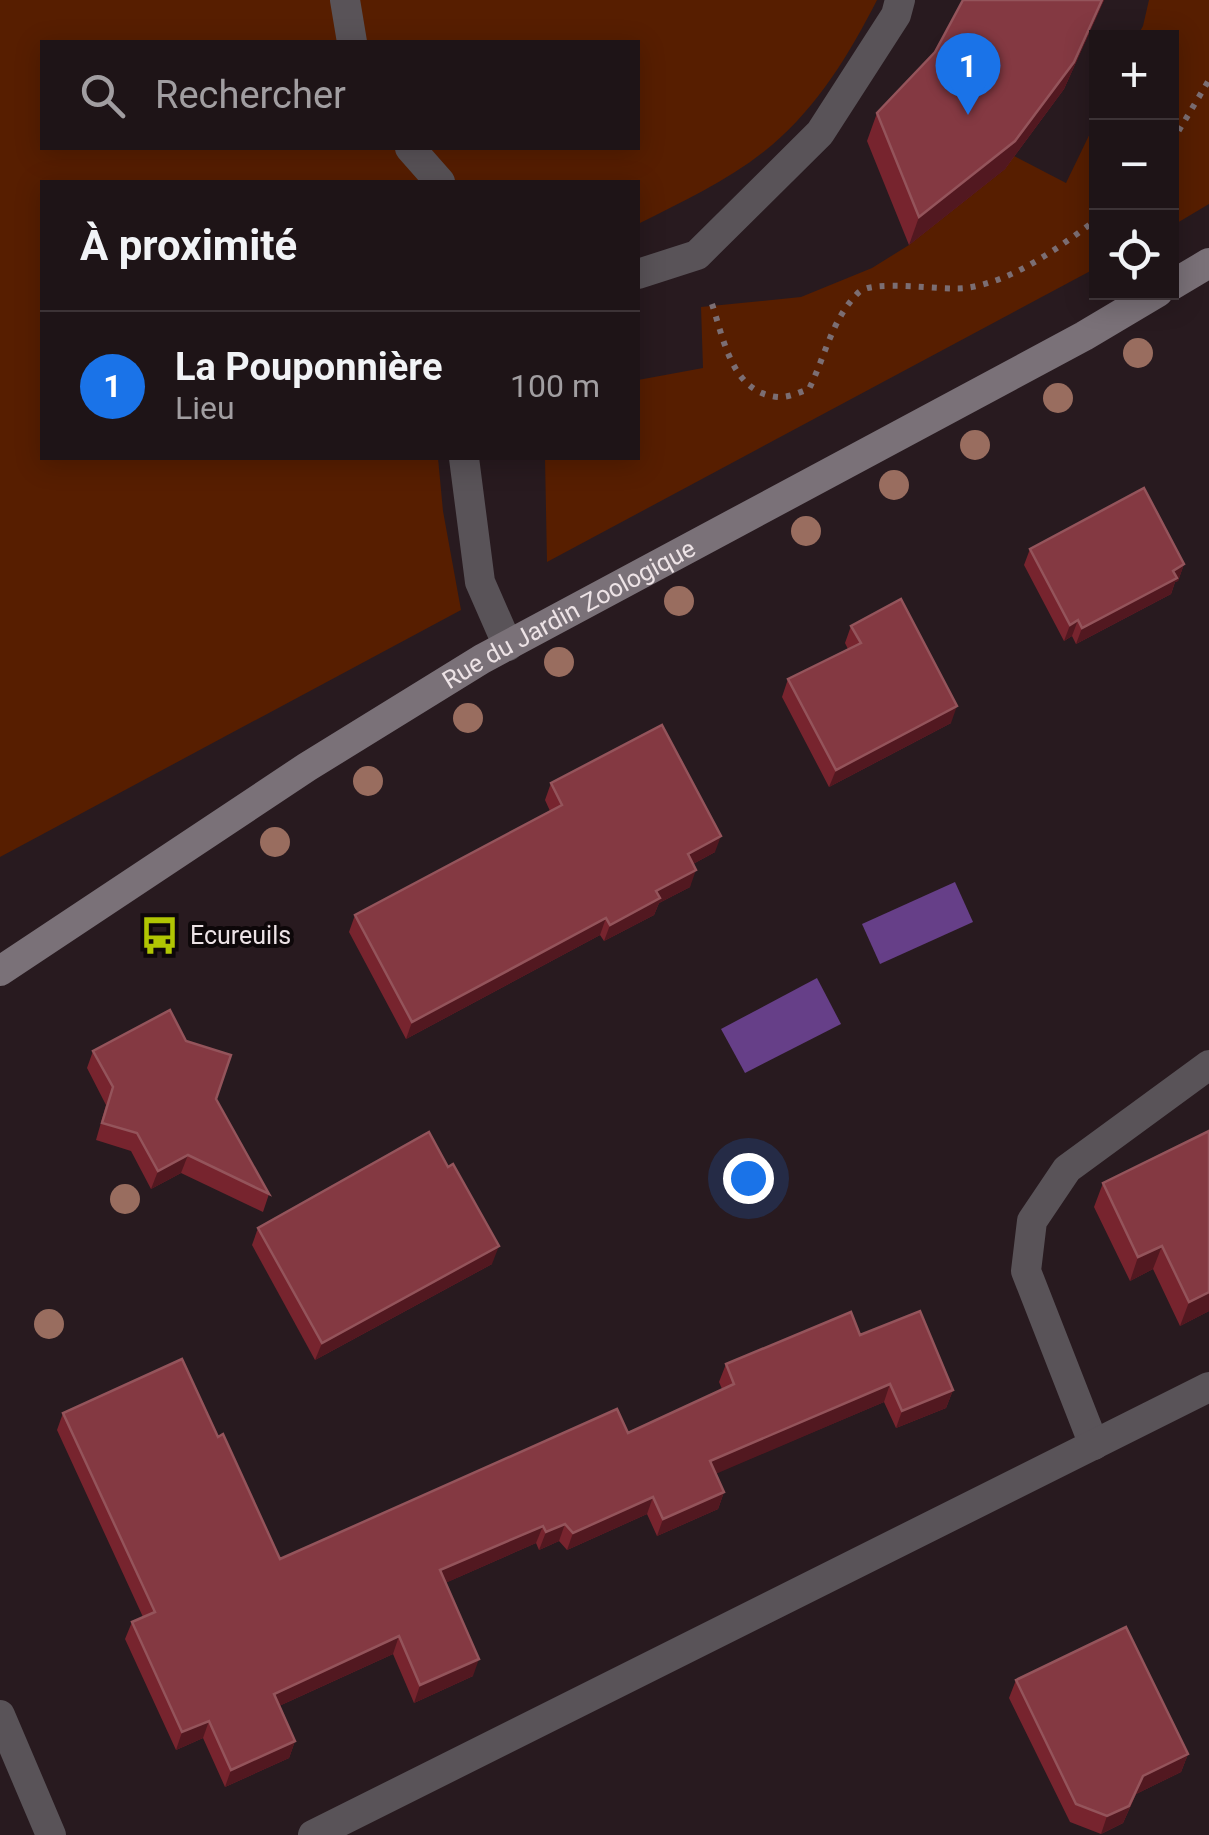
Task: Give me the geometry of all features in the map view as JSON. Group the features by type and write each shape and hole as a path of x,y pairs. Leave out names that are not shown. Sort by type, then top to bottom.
{"main road":[{"path":"1179,281 1209,263"},
{"name":"Rue du Jardin Zoologique","path":"0,971 307,767 482,659 1066,346 1144,300"}],"street":[{"path":"344,0 352,40"},
{"path":"640,273 697,255 820,133 896,16 900,0"},
{"path":"412,150 438,180"},
{"path":"464,460 480,582 508,646"},
{"path":"1094,1445 1026,1271 1032,1222 1067,1169 1209,1065"},
{"path":"313,1835 1209,1388"},
{"path":"0,1715 52,1835"}],"path":[{"path":"1179,130 1209,80"},
{"path":"697,255 735,372 756,392 781,398 809,388 828,340 861,289 878,285 970,287 1010,274 1060,247 1089,225"}],"shaded area":[{"path":"0,0 877,0 832,78 789,130 724,179 640,223 640,180 40,180 40,460 438,460 461,610 0,857"},
{"path":"1149,0 1209,0 1209,204 1179,222 1179,30 1141,30"},
{"path":"1089,135 1089,272 547,562 545,460 640,460 640,380 703,368 701,307 801,297 872,268 909,245 1005,169 1014,156 1066,183"},
{"path":"955,882 973,922 880,964 862,924"},
{"path":"817,978 841,1024 745,1073 721,1029"}],"building":[{"path":"963,0 1102,0 1074,62 1015,141 919,217 877,113 935,52"},
{"path":"1144,488 1184,564 1173,571 1177,578 1082,628 1078,620 1070,625 1030,549"},
{"path":"901,599 957,706 836,770 788,679 861,643 851,626"},
{"path":"662,725 721,836 688,854 696,870 656,891 660,898 610,925 606,918 412,1022 355,915 562,805 551,783"},
{"path":"170,1010 186,1041 231,1055 216,1099 269,1194 188,1155 158,1171 137,1133 102,1123 113,1087 93,1051"},
{"path":"1209,1131 1209,1292 1189,1302 1162,1246 1138,1257 1103,1183"},
{"path":"429,1132 448,1167 453,1164 499,1246 322,1343 258,1228"},
{"path":"920,1311 953,1390 902,1411 890,1384 710,1461 724,1492 663,1519 653,1497 573,1533 565,1524 546,1532 543,1526 440,1570 479,1659 420,1685 399,1636 274,1694 295,1741 231,1770 209,1721 182,1732 132,1622 155,1612 63,1413 182,1359 218,1437 223,1434 280,1559 617,1409 628,1433 734,1384 726,1364 851,1312 860,1335"},
{"path":"1126,1627 1188,1754 1143,1776 1129,1806 1107,1816 1076,1804 1016,1680"}],"place":[{"name":"La Pouponnière","path":"968,115"},
{"name":"Ecureuils","path":"160,935"}]}
